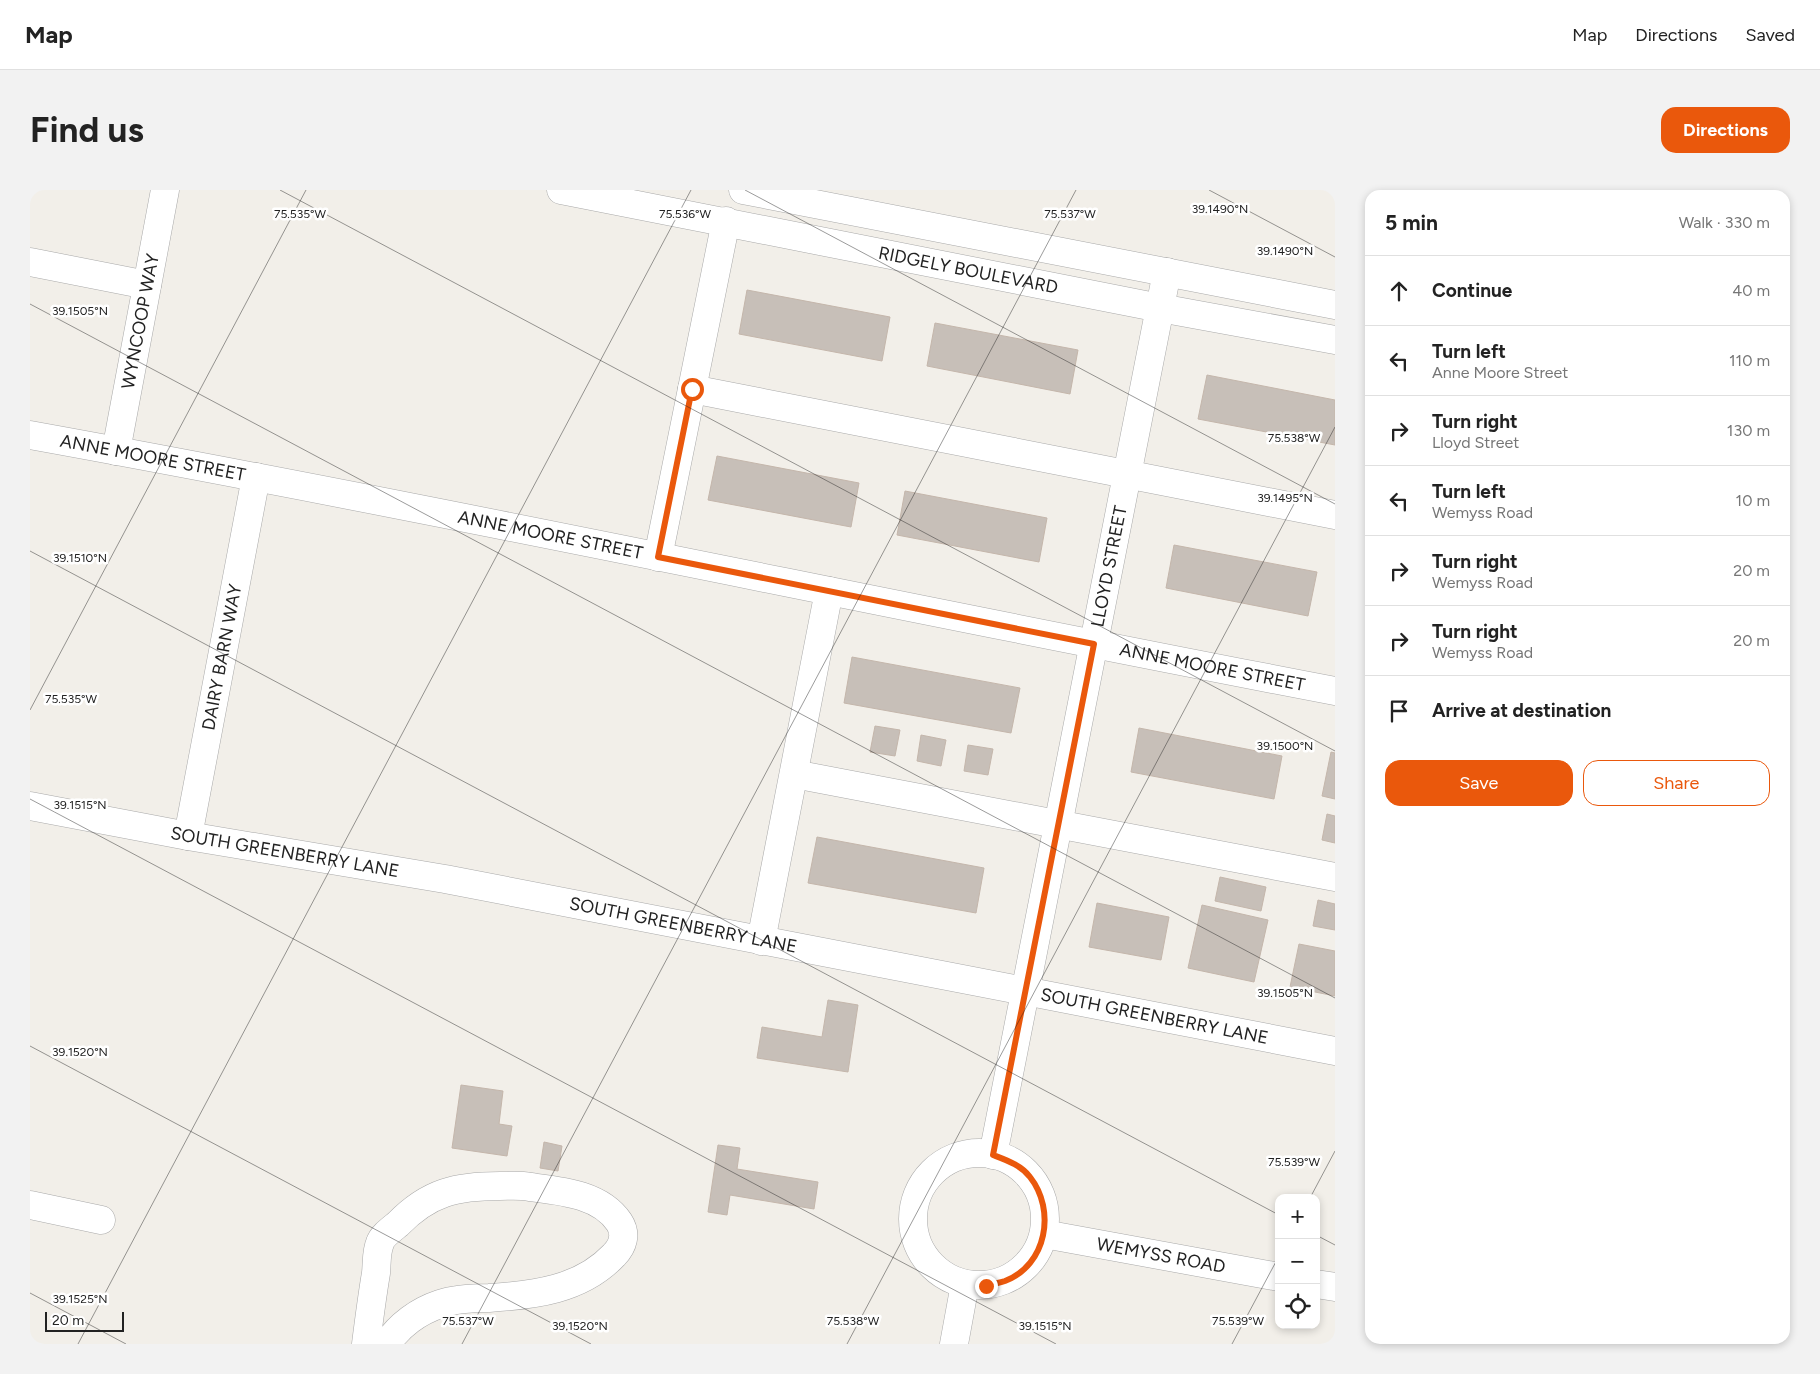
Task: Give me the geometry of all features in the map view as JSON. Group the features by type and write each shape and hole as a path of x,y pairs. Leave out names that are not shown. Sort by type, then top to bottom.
{"street":[{"name":"WYNCOOP WAY","path":"116,451 165,190"},
{"name":"RIDGELY BOULEVARD","path":"561,190 1160,308 1335,340"},
{"name":"RIDGELY BOULEVARD","path":"743,190 1335,305"},
{"path":"658,557 726,222"},
{"path":"30,262 147,285"},
{"name":"LLOYD STREET","path":"993,1155 1167,272"},
{"path":"692,389 1335,515"},
{"name":"ANNE MOORE STREET","path":"30,436 256,477 1335,691"},
{"name":"DAIRY BARN WAY","path":"188,836 256,477"},
{"path":"761,941 829,591"},
{"path":"794,774 1335,877"},
{"name":"SOUTH GREENBERRY LANE","path":"30,806 188,836 445,879 1335,1051"},
{"path":"972,1153 993,1155 1013,1162 1029,1176 1040,1193 1046,1213 1044,1234 1036,1253 1023,1269 1012,1277 986,1286 965,1284 946,1277 930,1264 918,1246 913,1226 914,1205 922,1186 935,1170 952,1159 972,1153"},
{"path":"366,1344 380,1242 405,1216 425,1201 445,1192 471,1186 527,1186 564,1191 589,1199 607,1210 619,1222 624,1235 620,1248 606,1264 582,1280 549,1292 442,1303 411,1317 387,1344"},
{"path":"30,1204 101,1220"},
{"name":"WEMYSS ROAD","path":"1044,1234 1275,1276"},
{"path":"954,1344 965,1284"},
{"path":"1320,1285 1335,1288"}],"building":[{"path":"747,290 890,317 882,361 739,334"},
{"path":"935,323 1078,350 1070,394 927,366"},
{"path":"1207,375 1335,400 1335,445 1198,419"},
{"path":"717,456 859,483 851,527 708,500"},
{"path":"905,491 1047,518 1039,562 897,535"},
{"path":"1174,545 1317,572 1308,616 1166,588"},
{"path":"852,657 1020,688 1011,733 844,703"},
{"path":"875,726 900,730 895,756 870,752"},
{"path":"1139,728 1282,756 1274,799 1131,772"},
{"path":"921,735 946,740 941,766 917,761"},
{"path":"968,745 993,749 988,775 964,771"},
{"path":"1331,752 1335,753 1335,799 1322,796"},
{"path":"1327,814 1335,816 1335,843 1322,840"},
{"path":"817,837 984,868 976,913 808,883"},
{"path":"1220,877 1266,887 1261,911 1215,901"},
{"path":"1318,900 1335,904 1335,930 1313,926"},
{"path":"1097,903 1169,917 1161,960 1089,947"},
{"path":"1202,905 1268,920 1254,982 1188,968"},
{"path":"1299,944 1335,951 1335,996 1290,987"},
{"path":"828,1000 858,1005 848,1072 757,1058 762,1027 822,1037"},
{"path":"461,1085 503,1091 499,1124 512,1126 507,1156 452,1148"},
{"path":"544,1142 562,1146 558,1171 540,1168"},
{"path":"718,1145 740,1148 737,1169 818,1182 814,1209 730,1195 727,1215 708,1212"}],"route":[{"path":"692,389 658,557 1094,644 993,1155 1013,1162 1029,1176 1040,1193 1046,1213 1044,1234 1036,1253 1023,1269 1006,1280 986,1286"}]}
